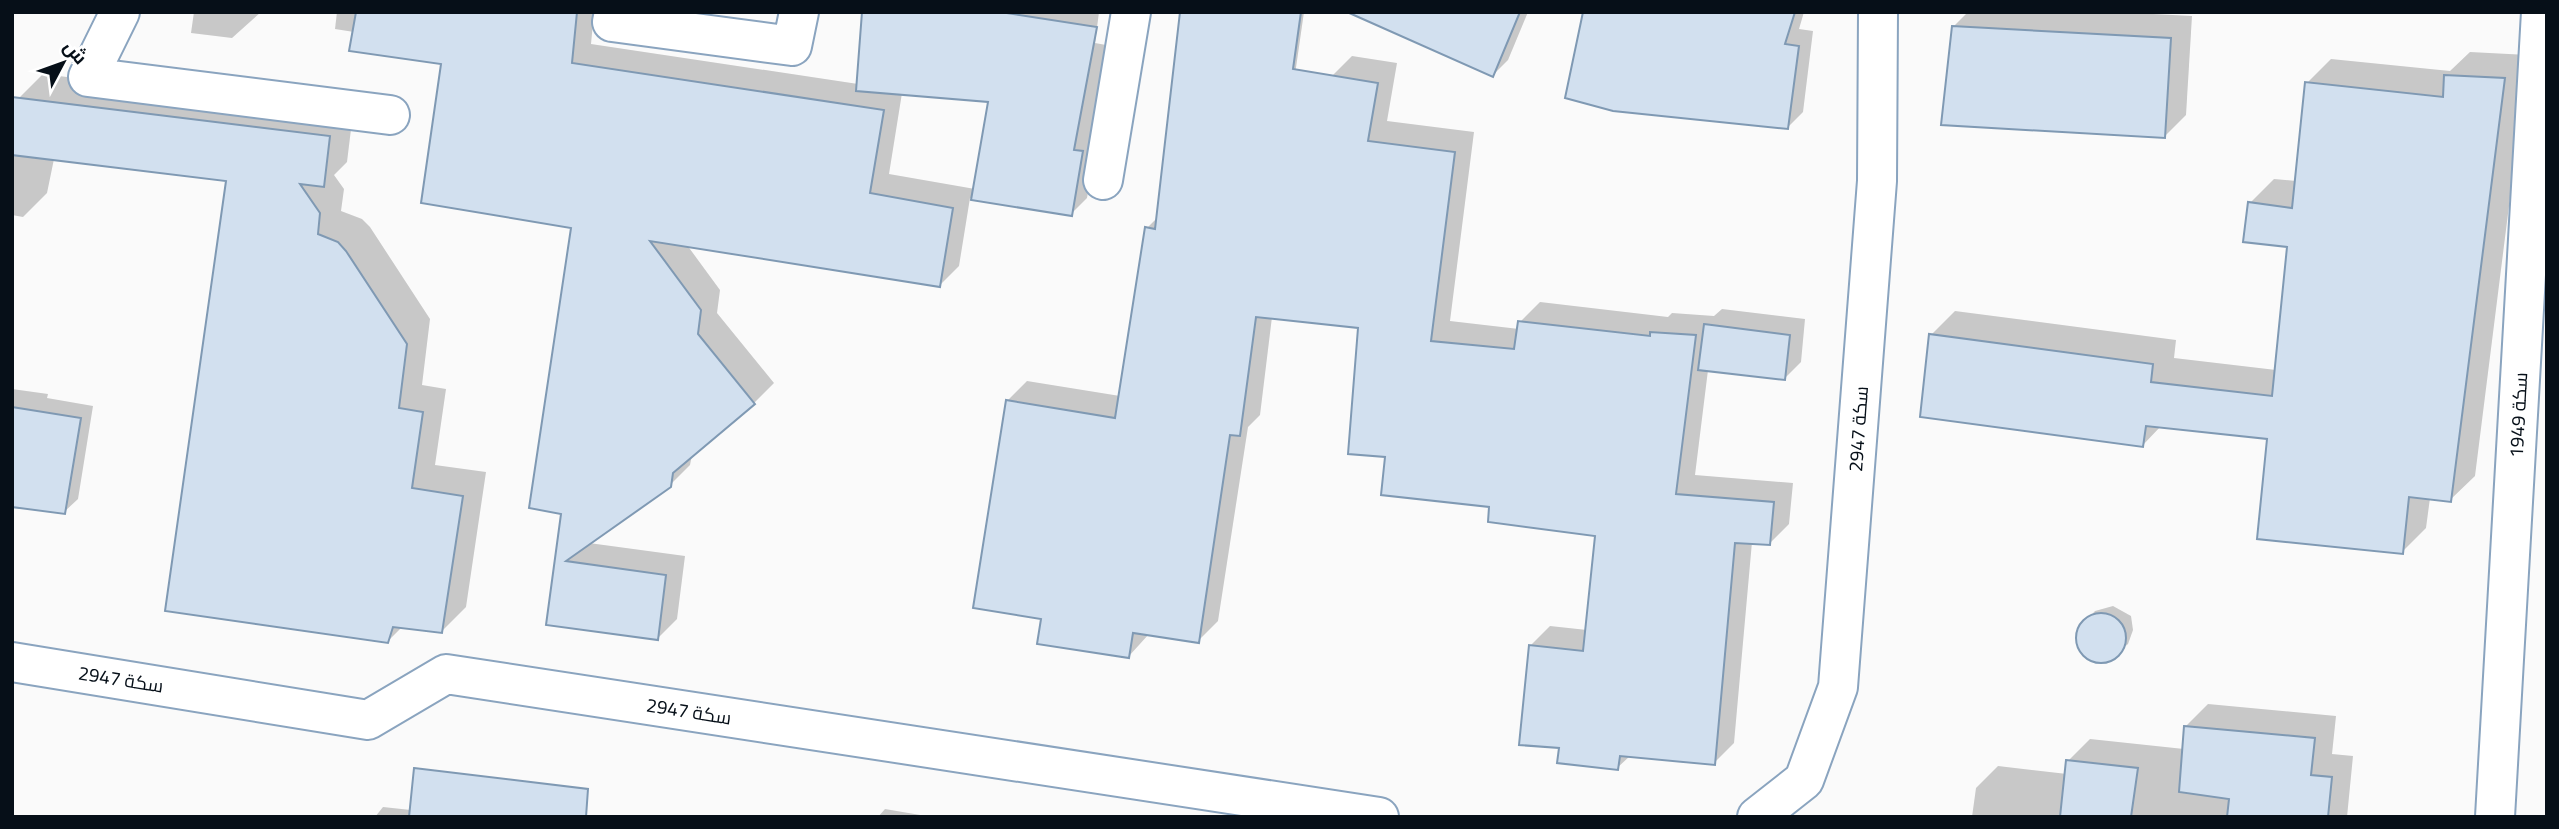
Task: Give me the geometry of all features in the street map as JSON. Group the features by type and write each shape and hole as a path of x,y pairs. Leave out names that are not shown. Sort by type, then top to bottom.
{"street":[{"path":"120,12 88,77 390,115"},
{"path":"614,12 612,22 792,46 799,12"},
{"path":"1103,180 1131,12"},
{"name":"سكة 2947","path":"1757,817 1804,780 1838,687 1877,181 1878,12"},
{"name":"سكة 1949","path":"2495,817 2541,12"},
{"name":"سكة 2947","path":"12,662 368,720 446,674 1379,817"}],"building":[{"path":"356,12 577,12 572,63 884,110 870,193 953,208 940,287 650,241 701,310 698,334 755,404 673,473 671,487 566,561 666,575 658,640 546,625 561,514 529,508 571,228 421,203 441,64 349,51"},
{"path":"862,12 1000,12 1097,27 1074,150 1083,151 1072,216 971,200 988,102 856,91"},
{"path":"1180,12 1301,12 1293,69 1378,83 1368,141 1455,152 1431,341 1514,349 1518,321 1650,336 1650,332 1696,335 1676,494 1774,502 1770,545 1735,543 1715,765 1620,756 1618,770 1557,763 1559,748 1519,745 1529,645 1583,651 1595,536 1488,522 1489,507 1381,495 1385,457 1348,454 1358,328 1256,317 1240,436 1230,435 1199,643 1133,633 1129,658 1037,644 1041,619 973,608 1006,400 1115,418 1145,227 1155,229"},
{"path":"1347,12 1520,12 1493,77"},
{"path":"1583,12 1795,12 1785,44 1799,46 1788,129 1613,111 1565,98"},
{"path":"1952,26 2171,38 2165,138 1941,125"},
{"path":"2444,75 2505,78 2451,502 2409,497 2403,554 2257,539 2267,439 2146,426 2143,447 1920,417 1929,334 2153,364 2151,382 2272,396 2287,247 2243,242 2248,202 2292,208 2305,82 2443,97"},
{"path":"12,97 330,136 324,187 300,184 320,213 318,234 338,242 346,251 407,344 399,408 423,412 412,488 463,496 442,633 393,627 388,643 165,611 226,181 12,155"},
{"path":"1704,324 1790,335 1785,380 1698,370"},
{"path":"12,407 81,418 65,514 12,507"},
{"path":"2101,613 2118,621 2126,638 2118,655 2101,663 2084,655 2076,638 2084,621"},
{"path":"2184,726 2315,738 2311,775 2332,777 2328,817 2227,817 2229,799 2179,792"},
{"path":"2066,760 2138,768 2131,817 2060,817"},
{"path":"414,768 588,789 586,817 409,817"}]}
